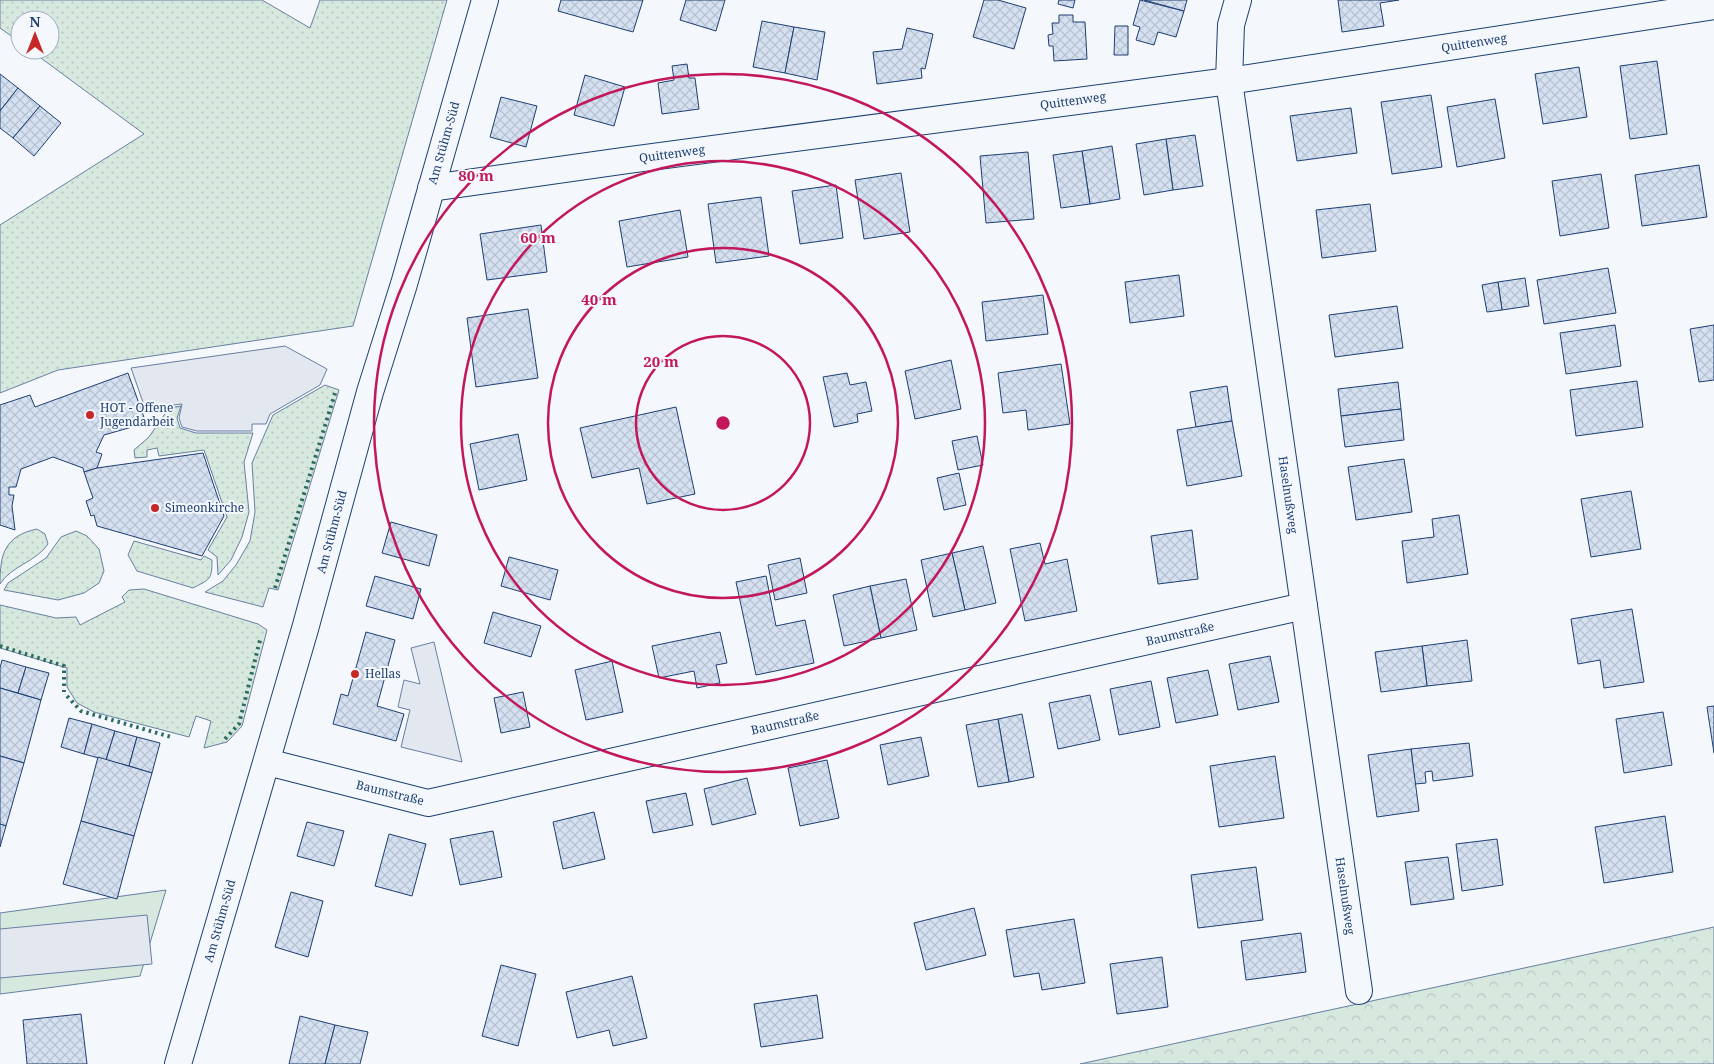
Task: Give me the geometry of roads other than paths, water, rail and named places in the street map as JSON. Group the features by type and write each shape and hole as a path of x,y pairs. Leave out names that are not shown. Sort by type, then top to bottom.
{"street":[{"name":"Am Stühm-Süd","path":"178,1064 267,762 370,392 404,284 485,0"},
{"name":"Haselnußweg","path":"1238,0 1231,25 1229,81 1359,991"},
{"name":"Quittenweg","path":"431,188 1229,81 1714,6"},
{"name":"Baumstraße","path":"267,762 428,803 1304,606"}],"place":[{"name":"HOT - Offene Jugendarbeit","path":"90,415"},
{"name":"Simeonkirche","path":"155,508"},
{"name":"Hellas","path":"355,674"}]}
